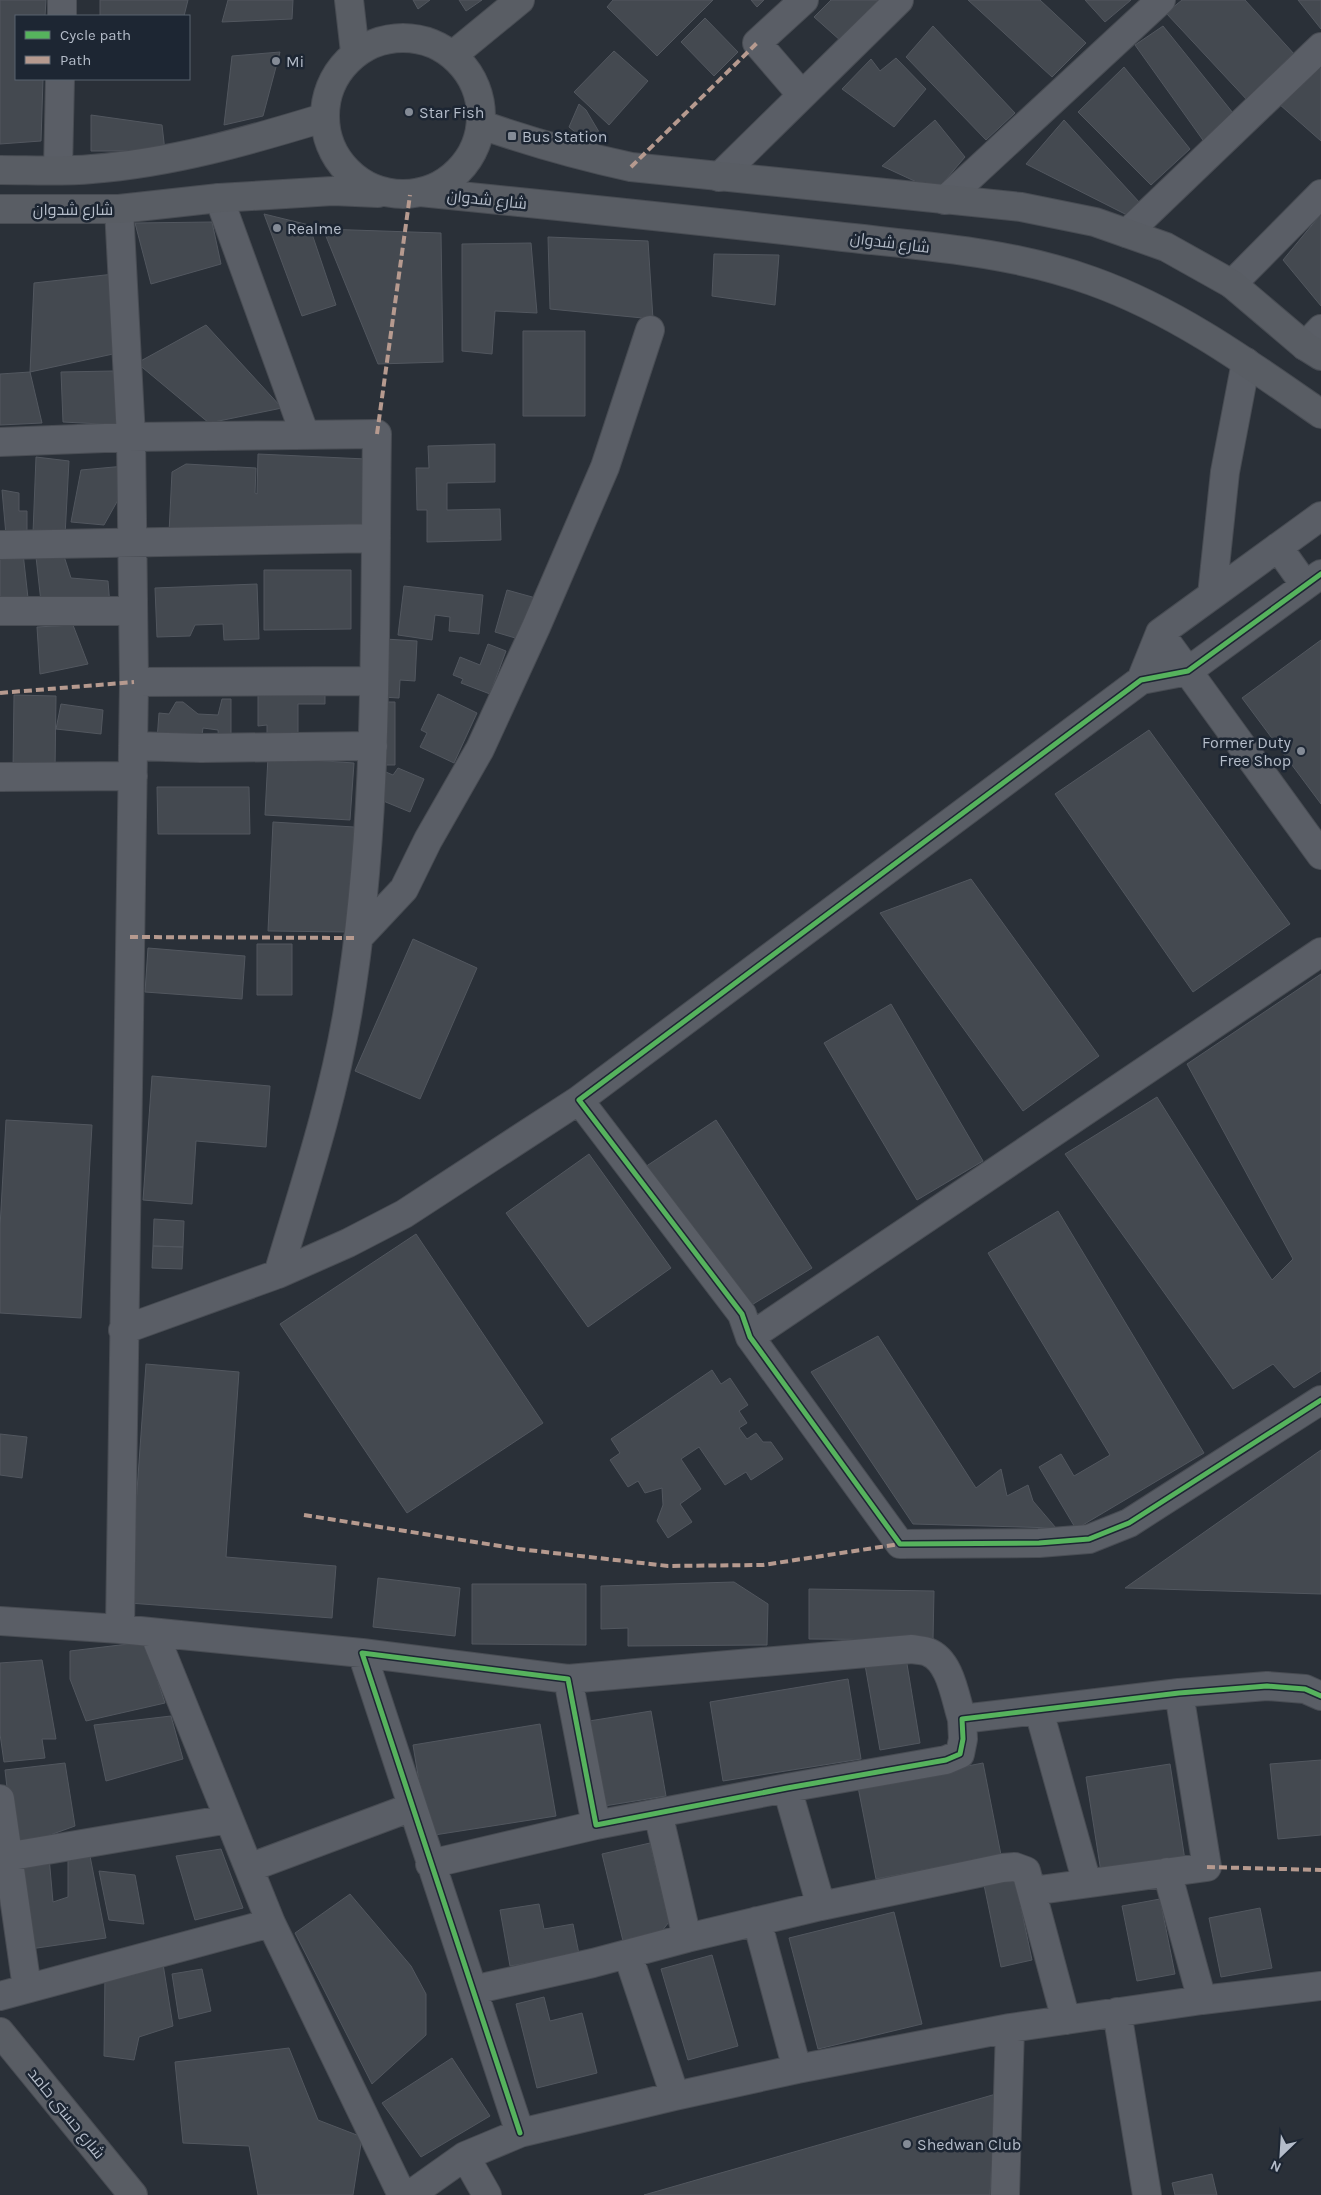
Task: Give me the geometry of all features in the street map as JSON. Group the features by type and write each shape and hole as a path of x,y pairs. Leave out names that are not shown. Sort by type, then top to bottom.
{"main road":[{"path":"349,0 355,52"},
{"path":"454,56 520,0"},
{"path":"406,37 431,43 454,56 470,75 480,99 482,124 474,151 458,173 436,188 410,195 384,193 360,182 341,166 329,143 323,118 327,92 339,70 355,52 380,40 406,37"},
{"path":"0,170 91,170 163,160 264,136 323,118"},
{"path":"482,124 525,140 578,156 631,167 1021,208 1095,222 1166,248 1232,284 1316,343"},
{"name":"شارع شدوان","path":"0,209 119,209 219,198 333,191 384,193"},
{"name":"شارع شدوان","path":"420,192 689,219 998,255 1092,281 1180,321 1246,362 1321,414"},
{"name":"شارع حسنى حامد","path":"4,2045 133,2195"}],"street":[{"path":"62,0 62,15"},
{"path":"802,94 757,43 804,0"},
{"path":"719,177 899,0"},
{"path":"945,200 1161,0"},
{"path":"1126,233 1321,47"},
{"path":"58,170 60,80"},
{"path":"1232,284 1321,194"},
{"path":"219,198 305,435"},
{"path":"119,209 130,437 134,682 120,1630"},
{"path":"358,938 404,889 428,840 480,749 536,627 605,467 650,330"},
{"path":"1212,595 1224,472 1246,362"},
{"path":"0,442 130,437 378,434 373,746 368,838 358,938 337,1068 278,1274"},
{"path":"1141,680 1160,633 1321,516"},
{"path":"0,545 376,538"},
{"path":"123,1330 278,1274 348,1243 404,1214 579,1100 1141,680 1188,671 1313,580 1278,547"},
{"path":"0,611 132,611"},
{"path":"1160,633 1321,855"},
{"path":"134,682 374,682"},
{"path":"133,746 201,748 373,746"},
{"path":"0,777 133,776"},
{"path":"750,1337 1321,952"},
{"path":"579,1100 742,1314 750,1337 900,1544 1039,1543 1089,1539 1129,1523 1321,1400"},
{"path":"0,1621 154,1633 362,1653 568,1679 912,1649 928,1652 940,1660 947,1672 962,1719 963,1739 960,1754 953,1757 596,1825 430,1864"},
{"path":"154,1633 271,1923 402,2195"},
{"path":"362,1653 520,2133"},
{"path":"568,1679 596,1825"},
{"path":"962,1719 1179,1693 1267,1686 1305,1689 1321,1696"},
{"path":"1032,1891 1207,1867 1179,1693"},
{"path":"1039,1710 1087,1883"},
{"path":"787,1788 820,1906"},
{"path":"0,1799 4,1857 27,1988"},
{"path":"249,1868 412,1807"},
{"path":"658,1813 687,1938"},
{"path":"4,1857 230,1819"},
{"path":"473,1990 628,1955 687,1938 820,1906 1002,1868 1015,1867 1026,1871 1066,2020"},
{"path":"1167,1872 1202,2000"},
{"path":"756,1921 798,2069"},
{"path":"0,1996 271,1923"},
{"path":"628,1955 674,2096"},
{"path":"410,2195 465,2156 520,2133 674,2096 798,2069 1010,2028 1202,2000 1321,1986"},
{"path":"1117,2012 1147,2195"},
{"path":"1005,2195 1010,2028"},
{"path":"465,2156 487,2195"}],"building":[{"path":"0,0 46,0 45,15 15,15 15,80 43,80 41,141 0,144"},
{"path":"100,0 188,0 184,15 100,15"},
{"path":"228,0 293,0 292,19 222,22"},
{"path":"413,0 430,0 418,9"},
{"path":"459,0 482,0 466,11"},
{"path":"613,0 713,0 657,56 607,7"},
{"path":"751,0 764,0 757,7"},
{"path":"831,0 881,0 841,41 814,17"},
{"path":"968,0 1040,0 1086,43 1052,77"},
{"path":"1085,0 1131,0 1105,22"},
{"path":"1182,0 1245,0 1295,55 1248,101 1166,13"},
{"path":"1298,0 1321,0 1321,29"},
{"path":"705,18 738,52 714,76 681,42"},
{"path":"933,26 1015,113 986,140 906,57"},
{"path":"1163,26 1233,113 1205,143 1135,45"},
{"path":"614,51 648,81 609,125 574,92"},
{"path":"280,52 263,116 224,125 232,56"},
{"path":"896,58 926,89 894,127 842,89 871,59 880,71"},
{"path":"1321,65 1321,141 1279,104"},
{"path":"1124,67 1190,149 1151,185 1078,112"},
{"path":"579,104 586,110 602,137 591,145 569,127"},
{"path":"91,115 162,125 165,151 91,151"},
{"path":"935,120 965,157 936,191 882,166"},
{"path":"1064,120 1140,203 1131,217 1026,164"},
{"path":"264,214 309,225 336,305 302,316"},
{"path":"1321,214 1321,306 1283,260"},
{"path":"212,222 221,264 151,284 135,223"},
{"path":"323,229 441,233 443,362 378,364"},
{"path":"548,237 648,241 653,319 550,309"},
{"path":"531,243 537,313 495,311 492,354 462,351 462,244"},
{"path":"714,254 779,255 775,305 712,296"},
{"path":"114,274 113,354 30,372 34,283"},
{"path":"206,325 282,408 209,423 137,363"},
{"path":"523,331 585,331 585,416 523,416"},
{"path":"113,371 120,425 63,422 61,372"},
{"path":"30,372 42,423 0,425 0,374"},
{"path":"495,444 495,482 447,483 447,510 500,509 501,540 427,542 427,510 417,510 416,468 429,468 428,446"},
{"path":"258,454 366,459 361,534 169,533 172,472 186,464 256,468 255,493 257,494"},
{"path":"36,457 69,461 65,536 33,533"},
{"path":"125,466 123,491 104,525 71,522 81,470"},
{"path":"2,490 19,493 19,511 27,511 27,536 6,535"},
{"path":"0,551 23,553 28,598 0,597"},
{"path":"63,553 71,578 108,581 110,606 41,602 36,557"},
{"path":"264,570 351,570 351,629 264,630"},
{"path":"257,584 259,639 224,640 223,624 195,625 190,636 157,637 155,588"},
{"path":"404,586 483,595 479,634 449,631 450,617 435,615 432,640 398,635"},
{"path":"507,590 543,600 522,640 495,632"},
{"path":"73,625 88,664 40,674 37,627"},
{"path":"385,639 417,641 415,681 400,680 399,698 382,697"},
{"name":"Former Duty Free Shop","path":"1321,640 1321,804 1242,698"},
{"path":"488,644 506,651 490,694 461,683 463,679 453,675 460,657 480,665"},
{"path":"258,692 325,693 325,704 298,704 298,740 267,743 267,725 258,726"},
{"path":"438,694 477,713 454,763 420,747 427,733 421,730"},
{"path":"14,695 56,696 55,771 13,770"},
{"path":"222,699 231,699 231,744 219,744 218,730 203,728 201,742 157,740 159,713 169,714 176,702 183,702 198,714 218,715"},
{"path":"382,702 395,702 395,765 382,765"},
{"path":"61,704 103,710 101,734 56,729"},
{"path":"1149,730 1290,924 1193,992 1055,794"},
{"path":"268,757 354,763 350,820 265,815"},
{"path":"398,768 424,779 410,812 376,798 381,770 393,775"},
{"path":"157,787 249,787 250,834 158,834"},
{"path":"273,822 354,827 349,932 268,931"},
{"path":"971,879 1099,1056 1023,1111 880,913"},
{"path":"413,939 477,968 420,1099 355,1071"},
{"path":"257,944 292,944 292,995 257,995"},
{"path":"148,948 245,956 242,999 145,992"},
{"path":"1321,974 1321,1371 1294,1388 1273,1364 1233,1389 1065,1154 1157,1097 1272,1280 1293,1259 1187,1064"},
{"path":"891,1004 983,1161 917,1200 824,1043"},
{"path":"152,1076 270,1086 266,1147 196,1141 192,1204 143,1200"},
{"path":"6,1120 92,1125 81,1318 0,1313 0,1227"},
{"path":"716,1120 812,1268 750,1306 645,1167"},
{"path":"589,1154 671,1268 588,1327 506,1213"},
{"path":"1058,1211 1204,1453 1076,1529 1039,1467 1061,1454 1074,1476 1110,1455 988,1253"},
{"path":"154,1219 184,1221 183,1247 153,1246"},
{"path":"416,1234 543,1423 407,1513 280,1324"},
{"path":"153,1246 183,1247 182,1269 152,1268"},
{"path":"878,1336 976,1488 1001,1469 1007,1496 1028,1485 1033,1501 1056,1528 913,1524 811,1372"},
{"path":"146,1364 239,1372 226,1557 336,1566 332,1618 129,1603"},
{"path":"712,1370 721,1384 730,1378 748,1405 739,1411 747,1423 739,1428 747,1439 756,1433 763,1442 771,1442 783,1459 751,1480 746,1472 725,1485 699,1447 681,1459 701,1489 680,1504 692,1522 668,1538 657,1521 663,1505 662,1488 645,1493 638,1481 628,1487 610,1460 620,1453 611,1439"},
{"path":"0,1434 27,1437 22,1478 0,1475"},
{"path":"1321,1450 1321,1594 1125,1588"},
{"path":"378,1578 460,1588 455,1636 373,1627"},
{"path":"734,1582 768,1604 767,1645 628,1646 628,1628 601,1629 601,1586"},
{"path":"472,1584 586,1584 586,1645 472,1644"},
{"path":"809,1589 934,1591 933,1640 809,1639"},
{"path":"145,1642 165,1703 86,1721 70,1679 70,1651"},
{"path":"906,1658 920,1743 880,1750 865,1665"},
{"path":"42,1660 56,1739 42,1739 45,1758 4,1762 0,1734 0,1663"},
{"path":"848,1679 861,1759 723,1781 710,1702"},
{"path":"651,1711 666,1796 598,1807 583,1722"},
{"path":"171,1716 183,1759 106,1781 94,1725"},
{"path":"540,1724 556,1816 428,1836 413,1745"},
{"path":"1321,1760 1321,1835 1278,1839 1270,1764"},
{"path":"65,1763 75,1826 14,1848 5,1770"},
{"path":"983,1763 1001,1855 876,1879 858,1787"},
{"path":"1170,1764 1185,1860 1101,1872 1086,1777"},
{"path":"650,1843 669,1922 661,1932 623,1941 602,1854"},
{"path":"221,1849 243,1908 195,1920 176,1856"},
{"path":"89,1851 106,1938 30,1949 15,1863 49,1857 53,1902 68,1897 68,1852"},
{"path":"99,1871 135,1875 144,1924 109,1920"},
{"path":"1014,1874 1032,1960 1001,1967 983,1880"},
{"path":"350,1894 411,1966 426,1994 426,2035 372,2084 295,1933"},
{"path":"1160,1899 1175,1974 1137,1981 1122,1906"},
{"path":"539,1904 544,1929 573,1924 579,1954 510,1966 500,1910"},
{"path":"1260,1908 1272,1968 1221,1977 1209,1918"},
{"path":"894,1912 922,2024 818,2049 789,1938"},
{"path":"712,1955 738,2046 688,2060 661,1969"},
{"path":"163,1964 173,2026 139,2037 134,2060 104,2056 105,1973"},
{"path":"202,1969 211,2011 179,2019 172,1974"},
{"path":"544,1997 550,2021 582,2013 597,2073 537,2088 516,2004"},
{"path":"289,2048 318,2120 362,2137 353,2195 258,2195 249,2146 183,2143 175,2062"},
{"path":"452,2058 490,2116 421,2157 382,2103"},
{"name":"Shedwan Club","path":"996,2094 990,2195 644,2195"},
{"path":"1212,2174 1217,2195 1175,2195 1172,2183"}],"marked path":[{"path":"631,167 757,43"},
{"path":"377,434 410,195"},
{"path":"0,693 134,682"},
{"path":"130,937 358,938"},
{"path":"304,1515 519,1549 668,1566 763,1565 900,1544"},
{"path":"1207,1867 1321,1870"}],"cycle path":[{"path":"1321,574 1188,671 1141,680 579,1100 742,1314 750,1337 900,1544 1039,1543 1089,1539 1129,1523 1321,1400"},
{"path":"520,2133 362,1653 568,1679 596,1825 787,1788 946,1760 960,1754 963,1739 962,1719 1179,1693 1267,1686 1305,1689 1321,1696"}],"place":[{"name":"Mi","path":"276,61"},
{"name":"Star Fish","path":"409,112"},
{"name":"Bus Station","path":"512,136"},
{"name":"Realme","path":"277,228"},
{"name":"Former Duty Free Shop","path":"1301,751"},
{"name":"Shedwan Club","path":"907,2144"}]}
